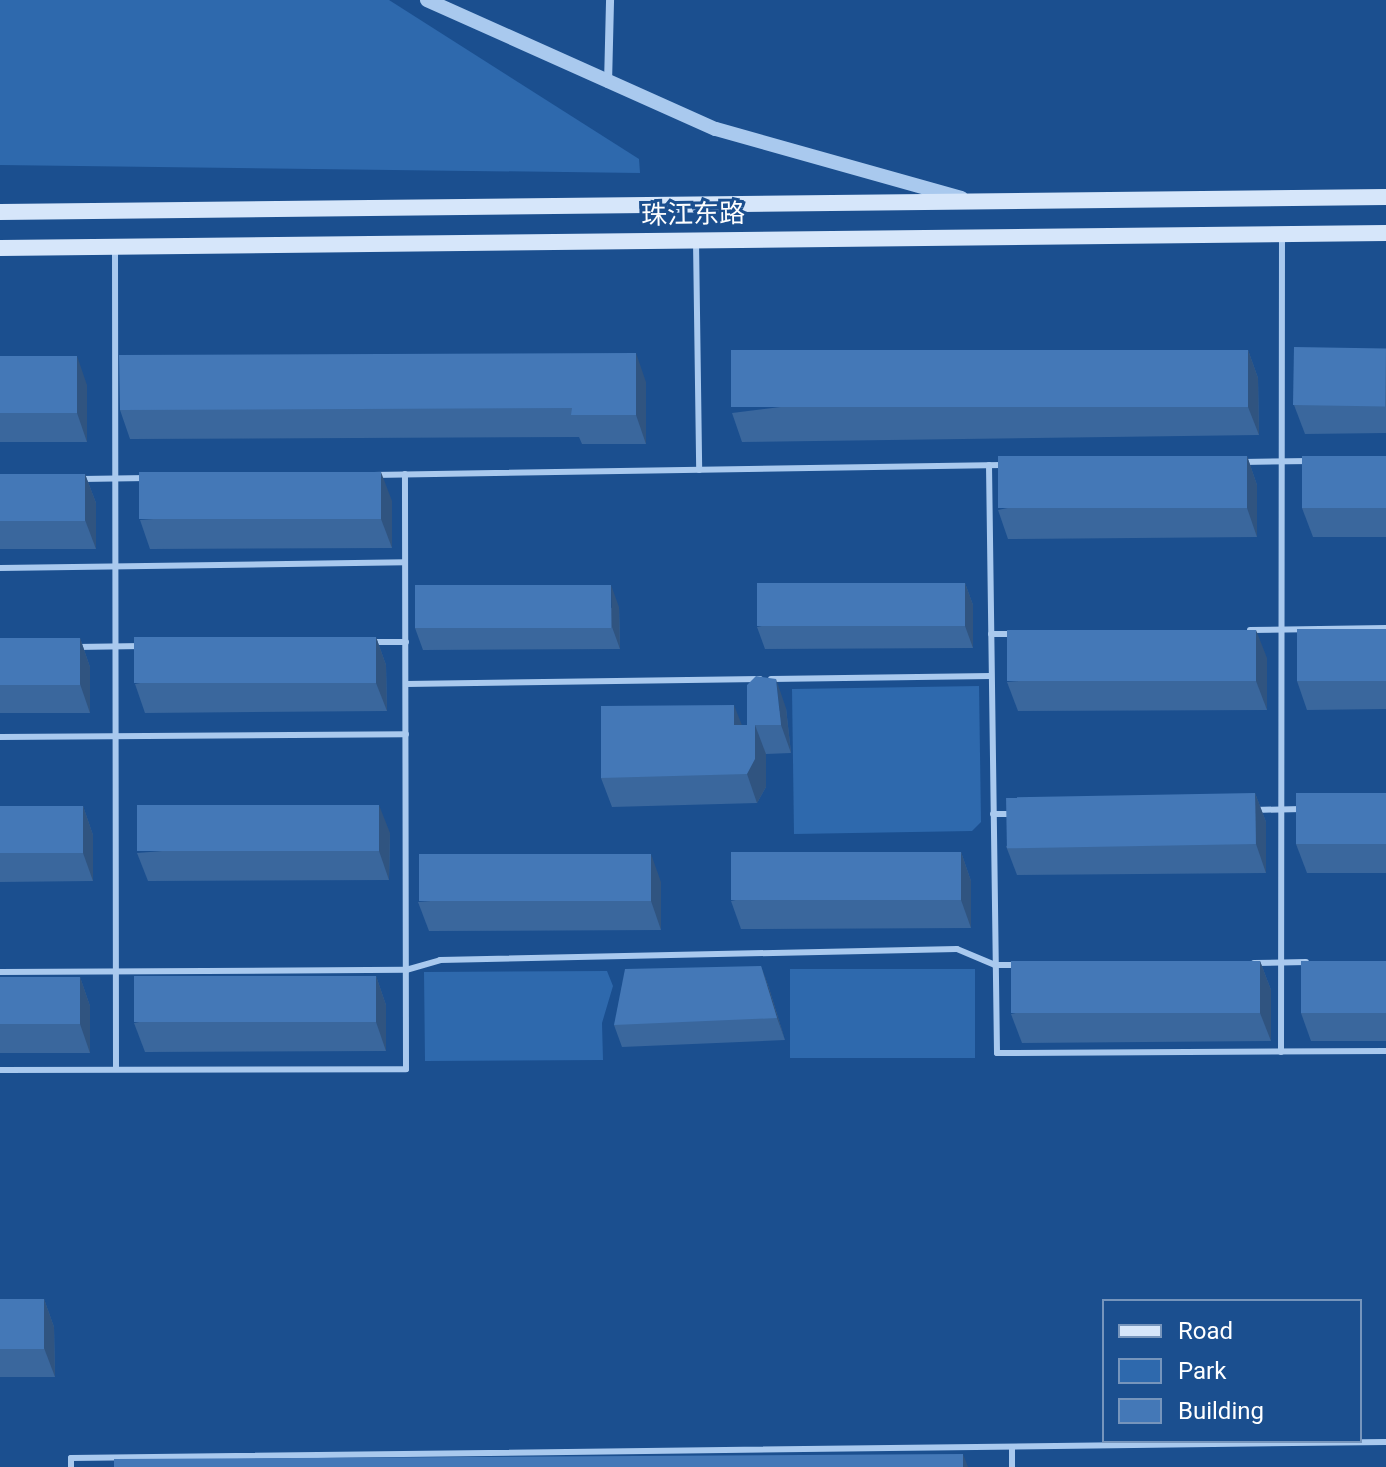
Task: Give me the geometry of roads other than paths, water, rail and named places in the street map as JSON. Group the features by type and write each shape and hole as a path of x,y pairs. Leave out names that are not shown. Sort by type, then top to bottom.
{"main road":[{"name":"珠江东路","path":"0,212 1386,197"},
{"name":"珠江东路","path":"0,248 1386,233"}],"street":[{"path":"427,0 608,84 716,129 969,201"},
{"path":"608,84 610,0"}],"lane":[{"path":"1281,1052 1282,234"},
{"path":"696,239 699,470"},
{"path":"115,246 116,1069"},
{"path":"1235,462 1326,461"},
{"path":"989,465 997,1053 1386,1051"},
{"path":"359,475 1020,465"},
{"path":"0,1070 406,1069 405,474"},
{"path":"72,479 161,478"},
{"path":"0,568 405,562"},
{"path":"1236,630 1386,628"},
{"path":"991,634 1022,633"},
{"path":"360,642 406,642"},
{"path":"58,647 161,645"},
{"path":"406,684 991,676"},
{"path":"0,737 406,734"},
{"path":"1236,810 1311,809"},
{"path":"993,814 1024,813"},
{"path":"0,972 406,970 440,960 957,949 995,965 1027,964"},
{"path":"1234,963 1311,962"},
{"path":"1362,1442 1386,1442"},
{"path":"71,1467 71,1458 1311,1443"},
{"path":"1012,1447 1012,1467"}]}
